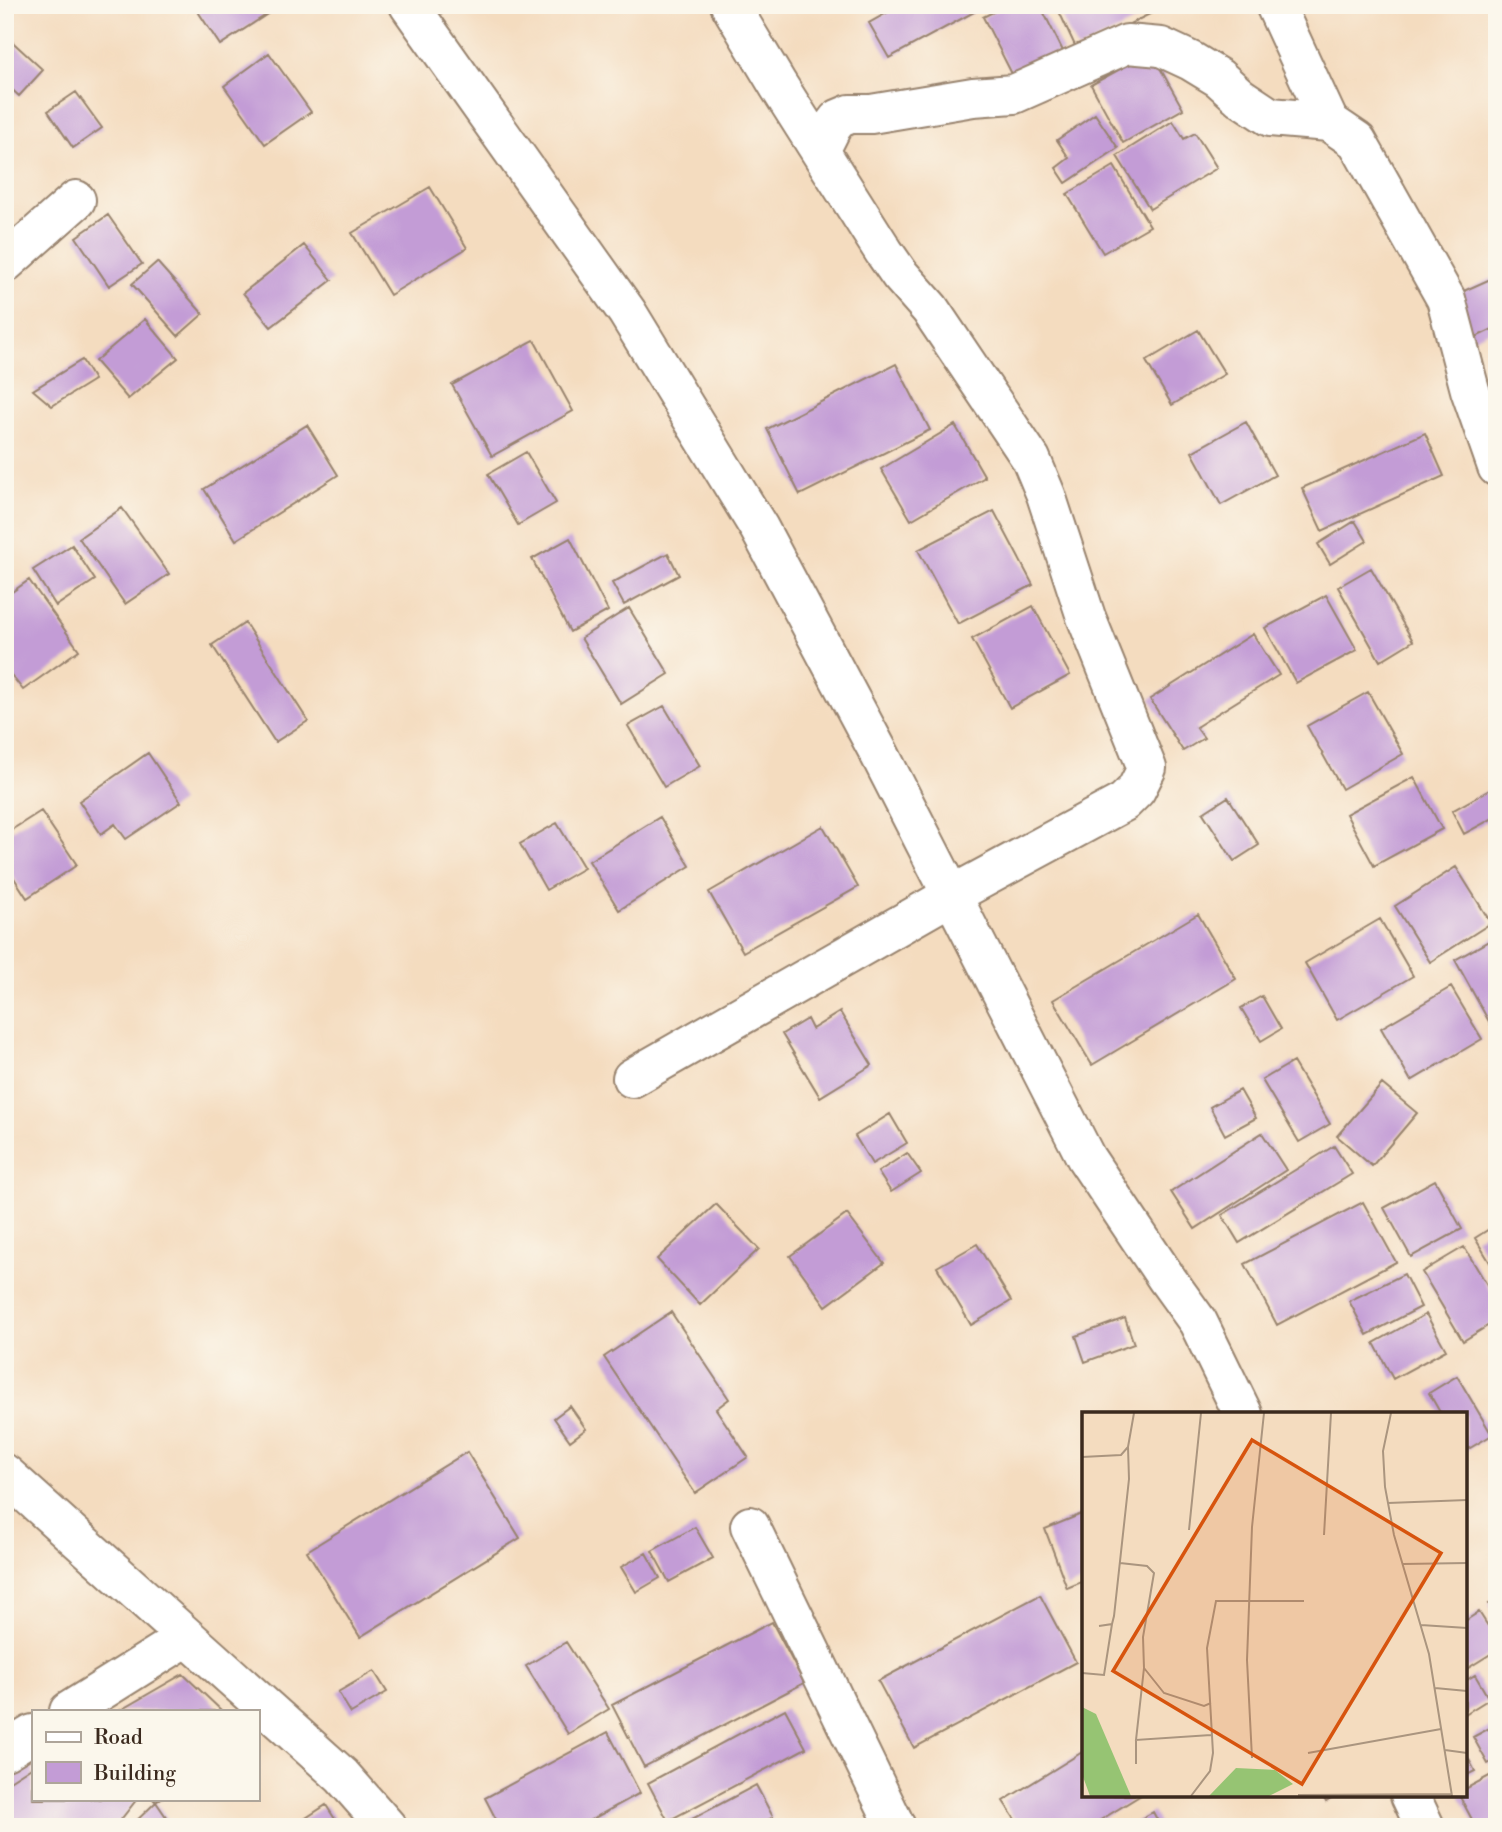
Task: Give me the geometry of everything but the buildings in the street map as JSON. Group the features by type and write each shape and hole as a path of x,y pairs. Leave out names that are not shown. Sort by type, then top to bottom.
{"street":[{"path":"410,5 627,312 759,528 952,895 1086,1158 1198,1322 1242,1412"},
{"path":"632,1078 952,895 1124,802 1136,790 1147,768 1086,617 1046,495 1031,459 930,309 892,263 730,5"},
{"path":"1275,5 1329,122"},
{"path":"820,150 838,119 850,114 871,114 973,97 1014,94 1127,44 1161,47 1191,61 1219,78 1240,97 1270,117 1329,122 1357,141 1446,299 1470,390 1497,467"},
{"path":"5,263 76,200"},
{"path":"5,1474 342,1776 387,1827"},
{"path":"750,1526 896,1827"},
{"path":"71,1710 187,1637"},
{"path":"5,1751 32,1735"},
{"path":"1411,1797 1426,1827"}]}
